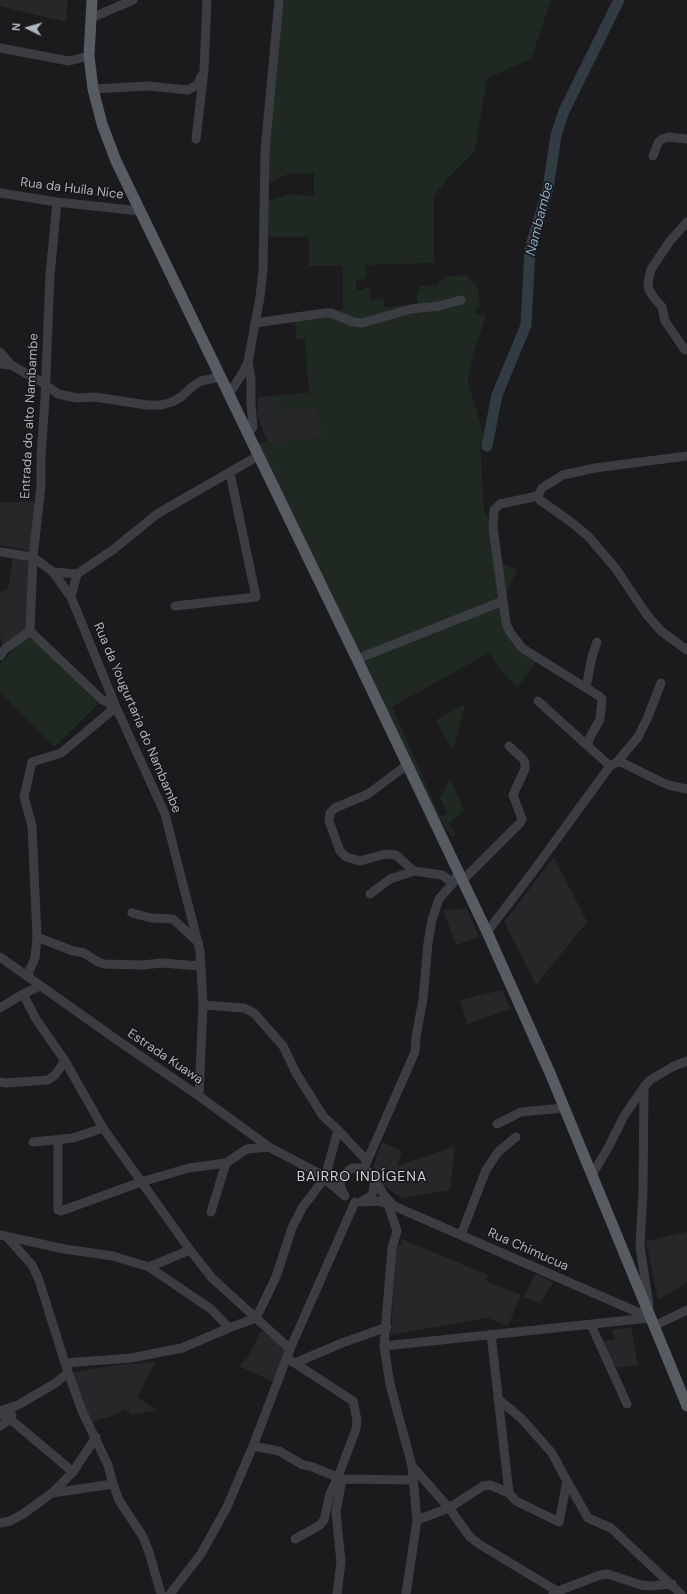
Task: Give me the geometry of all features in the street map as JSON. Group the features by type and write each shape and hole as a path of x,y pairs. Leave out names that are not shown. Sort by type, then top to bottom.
{"main road":[{"path":"92,0 89,56 93,88 102,124 116,161 357,659 458,878 487,932 564,1108 687,1406"}],"street":[{"path":"91,18 133,0"},
{"path":"196,139 204,70 207,0"},
{"path":"229,394 248,362 263,270 264,151 279,0"},
{"path":"0,48 69,61 89,56"},
{"path":"93,88 148,86 188,90 197,85 204,70"},
{"path":"653,156 658,144 662,140 669,137 687,139"},
{"name":"Rua da Huíla Nice","path":"0,193 57,202 140,211"},
{"name":"Entrada do alto Nambambe","path":"30,631 33,557 40,499 50,275 57,202"},
{"path":"685,350 665,321 662,307 649,290 648,283 650,270 670,241 687,222"},
{"path":"255,323 325,313 331,313 353,322 362,323 411,309 439,306 461,300"},
{"path":"0,352 11,365 45,384 58,394 77,398 95,397 147,405 161,405 181,397 201,380 220,377"},
{"path":"248,362 251,379 253,427 248,433"},
{"path":"0,364 11,365"},
{"path":"45,399 58,394"},
{"path":"53,572 77,574 114,549 157,514 258,456"},
{"path":"538,496 542,488 564,475 595,468 687,456"},
{"path":"174,606 256,596 230,473"},
{"path":"538,496 500,504 494,510 493,526 506,623 510,632 522,648 602,699 600,720 588,741 589,746"},
{"path":"538,496 540,500 590,537 616,569 647,615 661,631 687,650"},
{"path":"0,552 33,557"},
{"name":"Rua da Yougurtaria do Nambambe","path":"33,557 53,572 71,597 116,707 165,814 200,951 203,1005 199,1096"},
{"path":"71,597 77,574"},
{"path":"357,659 503,601"},
{"path":"2,650 30,631 102,699 116,707 61,753 32,762 24,797 32,826 37,937 35,958 27,976"},
{"path":"586,688 592,657 597,642"},
{"path":"487,932 614,764 638,737 647,720 661,683"},
{"path":"538,701 589,746 614,764 623,763 668,785 687,789"},
{"path":"345,1196 340,1186 343,1175 352,1168 365,1164 415,1052 416,1037 423,999 428,943 432,920 439,899 458,878 520,824 522,819 513,795 525,763 523,758 509,746"},
{"path":"407,765 368,794 335,808 330,812 329,821 340,851 346,857 360,861 386,854 396,855 414,871"},
{"path":"370,894 390,879 414,871 458,878"},
{"path":"132,913 151,918 173,919 198,944"},
{"path":"37,937 73,951 84,953 104,964 142,965 162,963 201,966"},
{"name":"Estrada Kuawa","path":"0,957 199,1096 268,1147 323,1175"},
{"path":"0,1008 40,986"},
{"path":"23,994 36,1019 65,1061 103,1128 190,1250 212,1278 290,1349"},
{"name":"Rua Chimucua","path":"203,1005 244,1008 254,1013 283,1046 296,1073 324,1116 338,1130 365,1164 374,1181 391,1205"},
{"path":"0,1082 6,1083 48,1080 55,1075 65,1061"},
{"path":"592,1175 624,1116 644,1087 650,1080 672,1067 687,1061"},
{"path":"644,1087 643,1191 640,1246 652,1322"},
{"path":"497,1124 521,1112 564,1108"},
{"path":"33,1142 73,1138 103,1128"},
{"path":"65,1364 131,1358 182,1348 256,1318 276,1277 292,1228 302,1208 323,1175 338,1130"},
{"path":"461,1235 486,1170 498,1152 516,1137"},
{"path":"58,1140 58,1210 141,1182 189,1168 226,1163 247,1149 268,1147"},
{"path":"211,1212 226,1163"},
{"path":"323,1175 347,1171"},
{"path":"323,1175 345,1196 358,1202"},
{"path":"170,1594 201,1554 227,1507 253,1446 290,1349 358,1202 370,1196 375,1186 374,1181"},
{"name":"Rua Chimucua","path":"358,1202 378,1201 391,1205 461,1235 652,1322"},
{"path":"391,1205 397,1231 392,1248 387,1328 384,1346 390,1384 412,1466 417,1520 406,1594"},
{"path":"3,1236 64,1249 113,1256 150,1267 211,1309 229,1328"},
{"path":"3,1236 32,1265 35,1270 68,1373 82,1410 108,1465 119,1500 143,1537 149,1552 161,1594"},
{"path":"150,1267 190,1250"},
{"path":"384,1346 591,1325 652,1322 687,1310"},
{"path":"591,1325 627,1404"},
{"path":"295,1363 342,1343 387,1328"},
{"path":"491,1334 509,1493"},
{"path":"287,1358 353,1401 357,1420 356,1429 340,1478 336,1512 341,1562 337,1594"},
{"path":"0,1412 18,1405 54,1384 68,1373"},
{"path":"498,1399 521,1418 552,1453 588,1518 611,1528 681,1594"},
{"path":"0,1426 10,1419 18,1405"},
{"path":"0,1412 73,1472"},
{"path":"0,1523 23,1514 52,1493 73,1472 96,1437"},
{"path":"253,1446 279,1451 303,1465 340,1478 413,1480"},
{"path":"412,1466 449,1508 470,1537 478,1544 555,1592 600,1575 608,1574 641,1585 650,1586 672,1584"},
{"path":"295,1539 323,1523 330,1494 340,1478"},
{"path":"417,1520 449,1508 483,1486 490,1485 509,1493 516,1501 559,1522 567,1481"},
{"path":"52,1493 113,1484"}],"shaded area":[{"path":"0,0 68,0 66,22 0,6"},
{"path":"279,0 551,0 531,59 487,78 475,151 447,179 434,196 434,263 365,265 365,279 356,279 357,290 364,290 364,287 370,288 371,300 384,299 384,307 417,304 417,295 419,293 420,286 434,285 434,288 447,276 466,275 478,287 480,305 473,313 486,316 473,355 468,382 484,437 480,445 484,508 494,534 498,561 517,570 503,601 506,623 522,648 510,643 536,662 517,688 499,668 490,652 392,707 440,816 448,814 440,798 450,778 464,811 449,823 455,834 452,836 438,817 258,444 267,441 274,441 278,444 313,439 324,434 314,408 307,411 307,408 294,408 293,414 276,413 277,402 272,401 269,398 258,397 309,393 305,339 296,339 295,314 343,310 343,266 309,266 309,237 264,237 264,202 289,194 314,196 314,173 288,174 264,186"},
{"path":"309,393 324,434 313,439 278,444 274,441 267,441 257,414 258,397"},
{"path":"36,501 30,551 0,545 0,503"},
{"path":"13,558 28,561 27,629 3,645 0,636 0,592 8,589"},
{"path":"29,634 98,704 54,747 0,692 0,664"},
{"path":"463,705 465,707 454,746 451,748 436,720"},
{"path":"554,857 587,922 536,985 504,922"},
{"path":"467,909 479,937 456,945 443,910"},
{"path":"502,990 511,1009 467,1024 460,1000"},
{"path":"382,1142 402,1151 397,1166 455,1146 450,1190 401,1198 383,1185 383,1183 390,1180 386,1170 379,1173 373,1167"},
{"path":"687,1232 687,1283 658,1300 646,1241"},
{"path":"402,1239 488,1275 486,1281 521,1295 508,1326 487,1318 391,1335 396,1245 401,1245"},
{"path":"535,1274 553,1282 540,1304 524,1297"},
{"path":"631,1327 638,1365 613,1368 603,1342 615,1339 612,1330"},
{"path":"261,1330 286,1350 273,1382 239,1366 248,1357"},
{"path":"156,1362 137,1397 156,1410 132,1415 124,1409 112,1416 91,1422 70,1373 115,1365"}],"waterway":[{"name":"Nambambe","path":"487,446 497,395 526,325 530,249 548,189 556,135 564,111 619,0"}],"district":[{"name":"BAIRRO INDÍGENA","path":"362,1177"}]}
